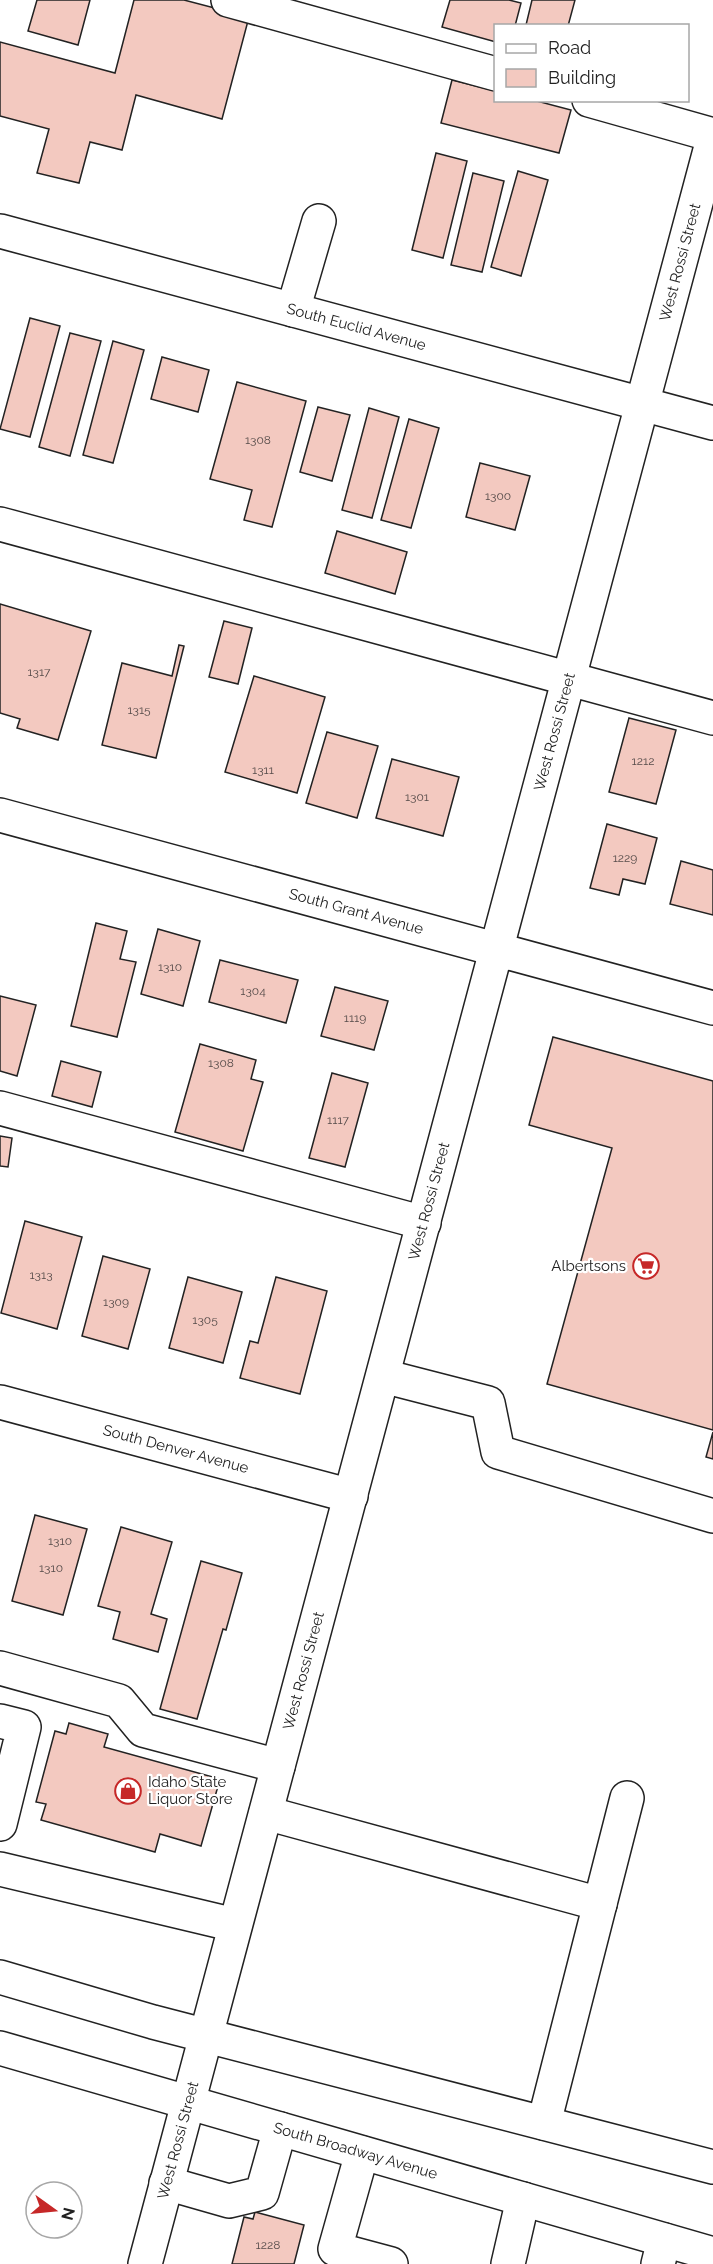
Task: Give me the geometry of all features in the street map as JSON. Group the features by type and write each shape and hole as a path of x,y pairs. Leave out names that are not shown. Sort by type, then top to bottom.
{"street":[{"path":"228,0 494,75"},
{"path":"596,102 713,137"},
{"name":"West Rossi Street","path":"145,2264 713,137"},
{"path":"293,310 319,221"},
{"name":"South Euclid Avenue","path":"0,231 713,423"},
{"path":"0,524 713,718"},
{"name":"South Grant Avenue","path":"0,815 713,1008"},
{"path":"0,1108 424,1223"},
{"path":"383,1376 488,1403 498,1452 713,1516"},
{"name":"South Denver Avenue","path":"0,1402 351,1496"},
{"path":"0,1668 119,1701 142,1730 278,1767"},
{"path":"0,1721 24,1727 0,1824"},
{"path":"544,2123 627,1798"},
{"path":"266,1812 600,1904"},
{"path":"0,1869 235,1925"},
{"path":"0,1977 153,2022 713,2167"},
{"name":"South Broadway Avenue","path":"0,2048 523,2199 661,2252 713,2254"},
{"path":"166,2183 229,2201 262,2193 279,2129"},
{"path":"362,2153 335,2249 391,2264"},
{"path":"508,2264 523,2199"}],"building":[{"path":"37,0 90,0 78,45 28,31"},
{"path":"134,0 184,0 249,17 222,119 136,95 122,150 90,142 79,183 37,173 49,129 0,116 0,42 115,73"},
{"path":"450,0 509,0 521,3 516,24 494,24 494,41 442,27"},
{"path":"532,0 575,0 569,24 526,24"},
{"path":"452,80 494,90 494,102 541,102 571,110 559,153 441,123"},
{"path":"436,153 467,161 443,258 412,250"},
{"path":"518,171 548,180 521,276 491,267"},
{"path":"473,173 504,181 482,272 451,265"},
{"path":"30,318 60,326 30,437 0,429"},
{"path":"70,333 101,341 70,456 39,447"},
{"path":"113,341 144,350 113,463 83,455"},
{"path":"162,357 209,370 198,412 151,399"},
{"path":"237,382 306,401 272,527 244,520 252,490 210,479"},
{"path":"318,407 350,415 332,481 300,472"},
{"path":"369,408 399,417 372,518 342,510"},
{"path":"409,419 439,428 411,528 381,520"},
{"path":"480,463 530,476 515,530 466,517"},
{"path":"337,531 407,552 395,594 325,573"},
{"path":"0,604 91,631 58,740 17,728 20,719 0,713"},
{"path":"224,621 252,628 238,684 209,677"},
{"path":"179,645 184,646 156,758 102,745 122,663 172,676"},
{"path":"254,676 325,697 297,793 225,772"},
{"path":"629,718 676,730 656,804 609,792"},
{"path":"327,732 378,746 357,818 306,803"},
{"path":"392,759 459,777 443,836 376,818"},
{"path":"607,824 657,838 645,884 623,879 619,895 590,888"},
{"path":"681,861 713,870 713,915 670,904"},
{"path":"96,923 127,931 120,959 136,962 117,1037 71,1026"},
{"path":"158,929 200,941 183,1006 141,994"},
{"path":"220,960 298,980 286,1023 209,1002"},
{"path":"335,987 388,1001 374,1050 321,1036"},
{"path":"0,996 36,1005 17,1076 0,1071"},
{"name":"Albertsons","path":"553,1037 713,1081 713,1430 547,1384 612,1148 529,1125"},
{"path":"200,1044 256,1060 251,1079 263,1082 243,1151 175,1132"},
{"path":"61,1061 101,1072 92,1107 52,1096"},
{"path":"332,1073 368,1083 345,1167 309,1158"},
{"path":"0,1136 12,1138 8,1167 0,1166"},
{"path":"25,1221 82,1237 57,1329 1,1313"},
{"path":"103,1256 150,1269 128,1349 82,1336"},
{"path":"188,1277 242,1292 223,1363 169,1348"},
{"path":"276,1277 327,1291 300,1394 240,1378 250,1341 258,1343"},
{"path":"713,1432 713,1459 706,1457"},
{"path":"35,1515 87,1529 63,1615 12,1601"},
{"path":"121,1527 172,1542 151,1614 167,1619 158,1652 113,1639 120,1612 98,1606"},
{"path":"201,1561 242,1573 197,1719 160,1709"},
{"name":"Idaho State Liquor Store","path":"69,1723 108,1734 104,1747 220,1779 201,1846 160,1834 155,1852 41,1820 46,1804 36,1802 55,1731 66,1734"},
{"path":"255,2212 304,2225 294,2264 232,2264 244,2217 253,2219"}],"place":[{"name":"Albertsons","path":"646,1266"},
{"name":"Idaho State Liquor Store","path":"128,1791"}]}
